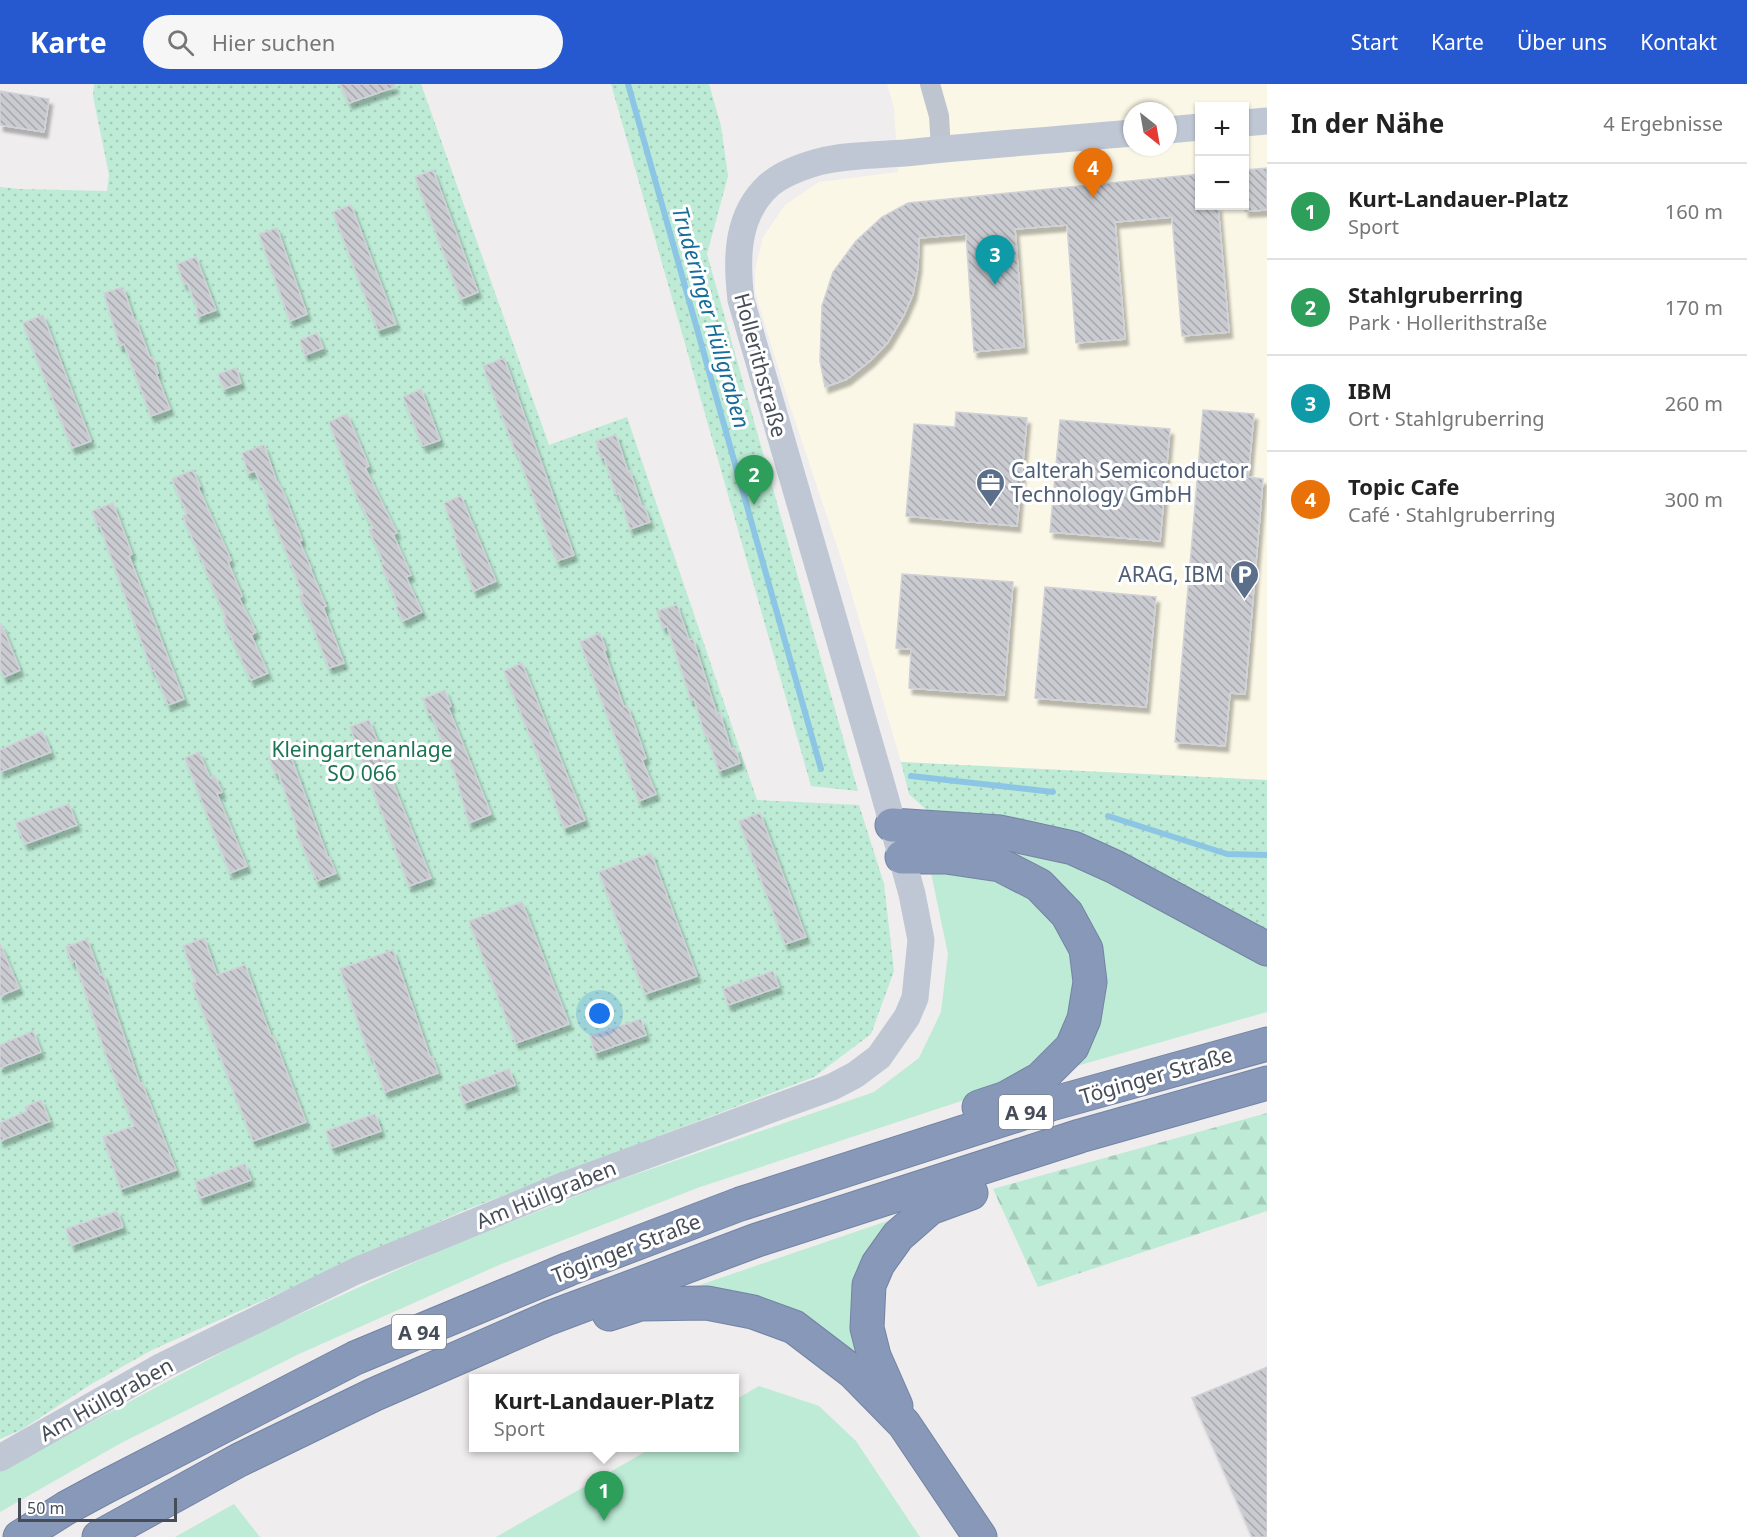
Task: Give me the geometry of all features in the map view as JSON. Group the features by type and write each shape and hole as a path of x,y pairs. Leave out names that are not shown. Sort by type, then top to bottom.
{"highway":[{"path":"892,825 1000,832 1073,848 1115,867 1267,949"},
{"path":"786,1189 837,1153 1006,1098 1040,1079 1072,1047 1084,1018 1090,982 1086,949 1067,914 1039,885 1000,865 946,857 902,857"},
{"name":"Töginger Straße","path":"20,1537 103,1488 355,1358 570,1269 740,1204 786,1189 1051,1104 1267,1044"},
{"name":"Töginger Straße","path":"99,1537 239,1460 363,1400 549,1318 757,1240 1080,1136 1267,1083"},
{"path":"980,1537 904,1424 874,1356 867,1328 869,1285 878,1264 898,1236 930,1208 1041,1168 1080,1136"},
{"path":"549,1318 585,1321 640,1304 707,1303 753,1312 794,1327 828,1352 853,1372 904,1424"}],"main road":[{"path":"1249,123 1267,121"},
{"path":"1177,129 1195,127"},
{"name":"Hollerithstraße","path":"892,825 741,300 737,269 740,236 751,208 769,186 790,171 820,162 1123,134"},
{"name":"Am Hüllgraben","path":"0,1458 162,1366 356,1271 560,1187 832,1087 855,1075 879,1057 892,1040 915,998 921,940 902,857 892,825"}],"street":[{"path":"930,84 939,116 941,149"}],"shaded area":[{"path":"887,84 1267,84 1267,780 901,762 841,558 755,292 755,270 763,237 785,205 819,182 898,172 894,108"}],"green space":[{"name":"Kleingartenanlage SO 066","path":"94,84 421,84 549,445 627,417 757,800 859,805 884,884 894,971 871,1034 814,1077 463,1211 152,1350 93,1383 21,1430 0,1439 0,187 107,191 109,175 93,96"},
{"path":"611,84 709,84 721,126 728,176 707,254 858,791 811,786"},
{"path":"901,762 1267,780 1267,931 933,816 909,794"},
{"path":"1014,848 1057,858 1107,878 1267,962 1267,1012 1073,1067 1100,967 991,853"},
{"path":"965,869 1042,899 1077,964 1074,999 1064,1035 1034,1074 1004,1087 700,1187 499,1265 299,1354 121,1443 0,1512 0,1471 256,1334 448,1247 599,1187 874,1092 919,1058 941,1012 948,954 931,873"},
{"path":"1267,1113 1267,1211 1038,1287 993,1189"},
{"path":"899,1217 865,1265 872,1376 691,1288"},
{"path":"759,1386 819,1406 856,1441 920,1537 496,1537 645,1452 739,1452 739,1398"},
{"path":"234,1504 260,1537 175,1537"}],"building":[{"path":"340,84 394,84 395,87 349,103"},
{"path":"0,91 49,99 44,132 0,125"},
{"path":"1267,168 1267,210 1245,211 1249,210 1249,170"},
{"path":"433,170 478,292 461,299 415,177"},
{"path":"1195,174 1195,210 1218,210 1229,332 1182,336 1172,217 1115,222 1125,339 1076,343 1067,225 1015,229 1024,347 974,352 966,234 919,238 918,267 913,294 888,342 871,360 847,379 825,387 820,361 822,306 833,272 856,241 882,217 908,203"},
{"path":"351,205 396,324 378,330 333,212"},
{"path":"277,228 307,314 290,321 259,234"},
{"path":"196,257 216,310 197,317 197,307 187,283 184,284 177,264"},
{"path":"123,287 150,358 153,357 158,373 156,373 170,409 151,416 124,344 120,346 104,293"},
{"path":"43,315 91,441 72,448 23,323"},
{"path":"317,333 323,348 305,355 300,340"},
{"path":"504,358 574,555 557,561 483,366"},
{"path":"236,368 241,383 224,389 218,374"},
{"path":"421,389 440,440 423,446 403,397"},
{"path":"1203,410 1254,414 1248,477 1263,479 1245,694 1230,693 1225,746 1175,742"},
{"path":"956,412 1027,418 1017,526 906,516 914,424 955,427"},
{"path":"347,414 369,466 365,468 397,533 393,534 411,575 406,577 422,612 403,621 381,564 384,563 369,530 373,528 354,490 329,422"},
{"path":"1060,420 1170,429 1160,541 1050,532"},
{"path":"616,435 628,472 630,471 642,507 644,506 650,522 630,529 619,493 616,494 604,457 601,458 596,441"},
{"path":"264,445 277,483 285,496 302,540 299,541 326,606 323,607 344,663 329,668 299,596 303,594 267,504 270,503 255,471 248,473 242,453"},
{"path":"193,470 200,486 198,487 231,560 228,562 242,596 239,598 256,632 251,635 268,673 251,680 223,619 226,618 183,516 187,514 172,479"},
{"path":"461,496 496,581 474,591 444,503"},
{"path":"113,503 132,554 129,556 184,699 168,705 154,670 152,671 100,526 92,511"},
{"path":"902,574 1013,582 1004,695 909,688 911,649 896,648"},
{"path":"1045,587 1156,597 1146,707 1035,698"},
{"path":"677,605 689,640 693,639 717,714 720,713 731,749 735,748 740,763 719,771 694,699 691,700 667,626 663,628 657,611"},
{"path":"1,623 20,670 4,677 0,668"},
{"path":"600,633 624,707 627,706 646,758 642,760 656,794 639,801 580,642"},
{"path":"522,663 585,820 564,828 547,778 504,671"},
{"path":"445,690 451,706 448,707 491,814 469,823 454,770 423,699"},
{"path":"369,720 391,770 388,771 431,878 409,886 350,727"},
{"path":"42,731 51,752 0,772 0,750"},
{"path":"288,749 328,858 336,873 317,881 296,830 298,829 278,772 275,773 269,756"},
{"path":"199,752 210,778 215,776 222,792 217,794 247,866 230,873 185,758"},
{"path":"69,804 77,825 25,844 16,823"},
{"path":"760,813 806,937 785,944 739,821"},
{"path":"651,853 697,976 645,994 599,872"},
{"path":"522,902 569,1024 516,1043 469,921"},
{"path":"204,938 217,975 245,965 306,1122 253,1141 192,983 196,982 183,946"},
{"path":"87,939 100,975 103,974 140,1084 142,1083 176,1170 121,1189 103,1137 134,1126 106,1055 75,961 72,963 66,947"},
{"path":"0,944 19,988 0,996"},
{"path":"393,950 430,1057 438,1073 385,1092 372,1056 370,1057 340,969"},
{"path":"773,971 779,987 728,1005 723,989"},
{"path":"641,1019 646,1035 595,1053 590,1036"},
{"path":"33,1031 41,1052 0,1068 0,1045"},
{"path":"509,1069 515,1085 464,1103 459,1087"},
{"path":"41,1100 50,1121 0,1141 0,1123 27,1111 25,1107"},
{"path":"375,1114 381,1131 332,1148 326,1131"},
{"path":"245,1164 251,1180 200,1198 195,1182"},
{"path":"117,1211 123,1227 72,1245 66,1229"},
{"path":"1267,1367 1267,1537 1252,1537 1192,1398"}],"waterway":[{"name":"Truderinger Hüllgraben","path":"628,84 821,769"},
{"name":"Truderinger Hüllgraben","path":"911,776 1053,792"},
{"name":"Truderinger Hüllgraben","path":"1108,816 1227,854 1267,855"}],"place":[{"name":"Topic Cafe","path":"1093,198"},
{"name":"IBM","path":"995,285"},
{"name":"Stahlgruberring","path":"754,505"},
{"name":"Calterah Semiconductor Technology GmbH","path":"990,508"},
{"name":"ARAG, IBM","path":"1245,600"},
{"name":"Kurt-Landauer-Platz","path":"604,1521"}]}
